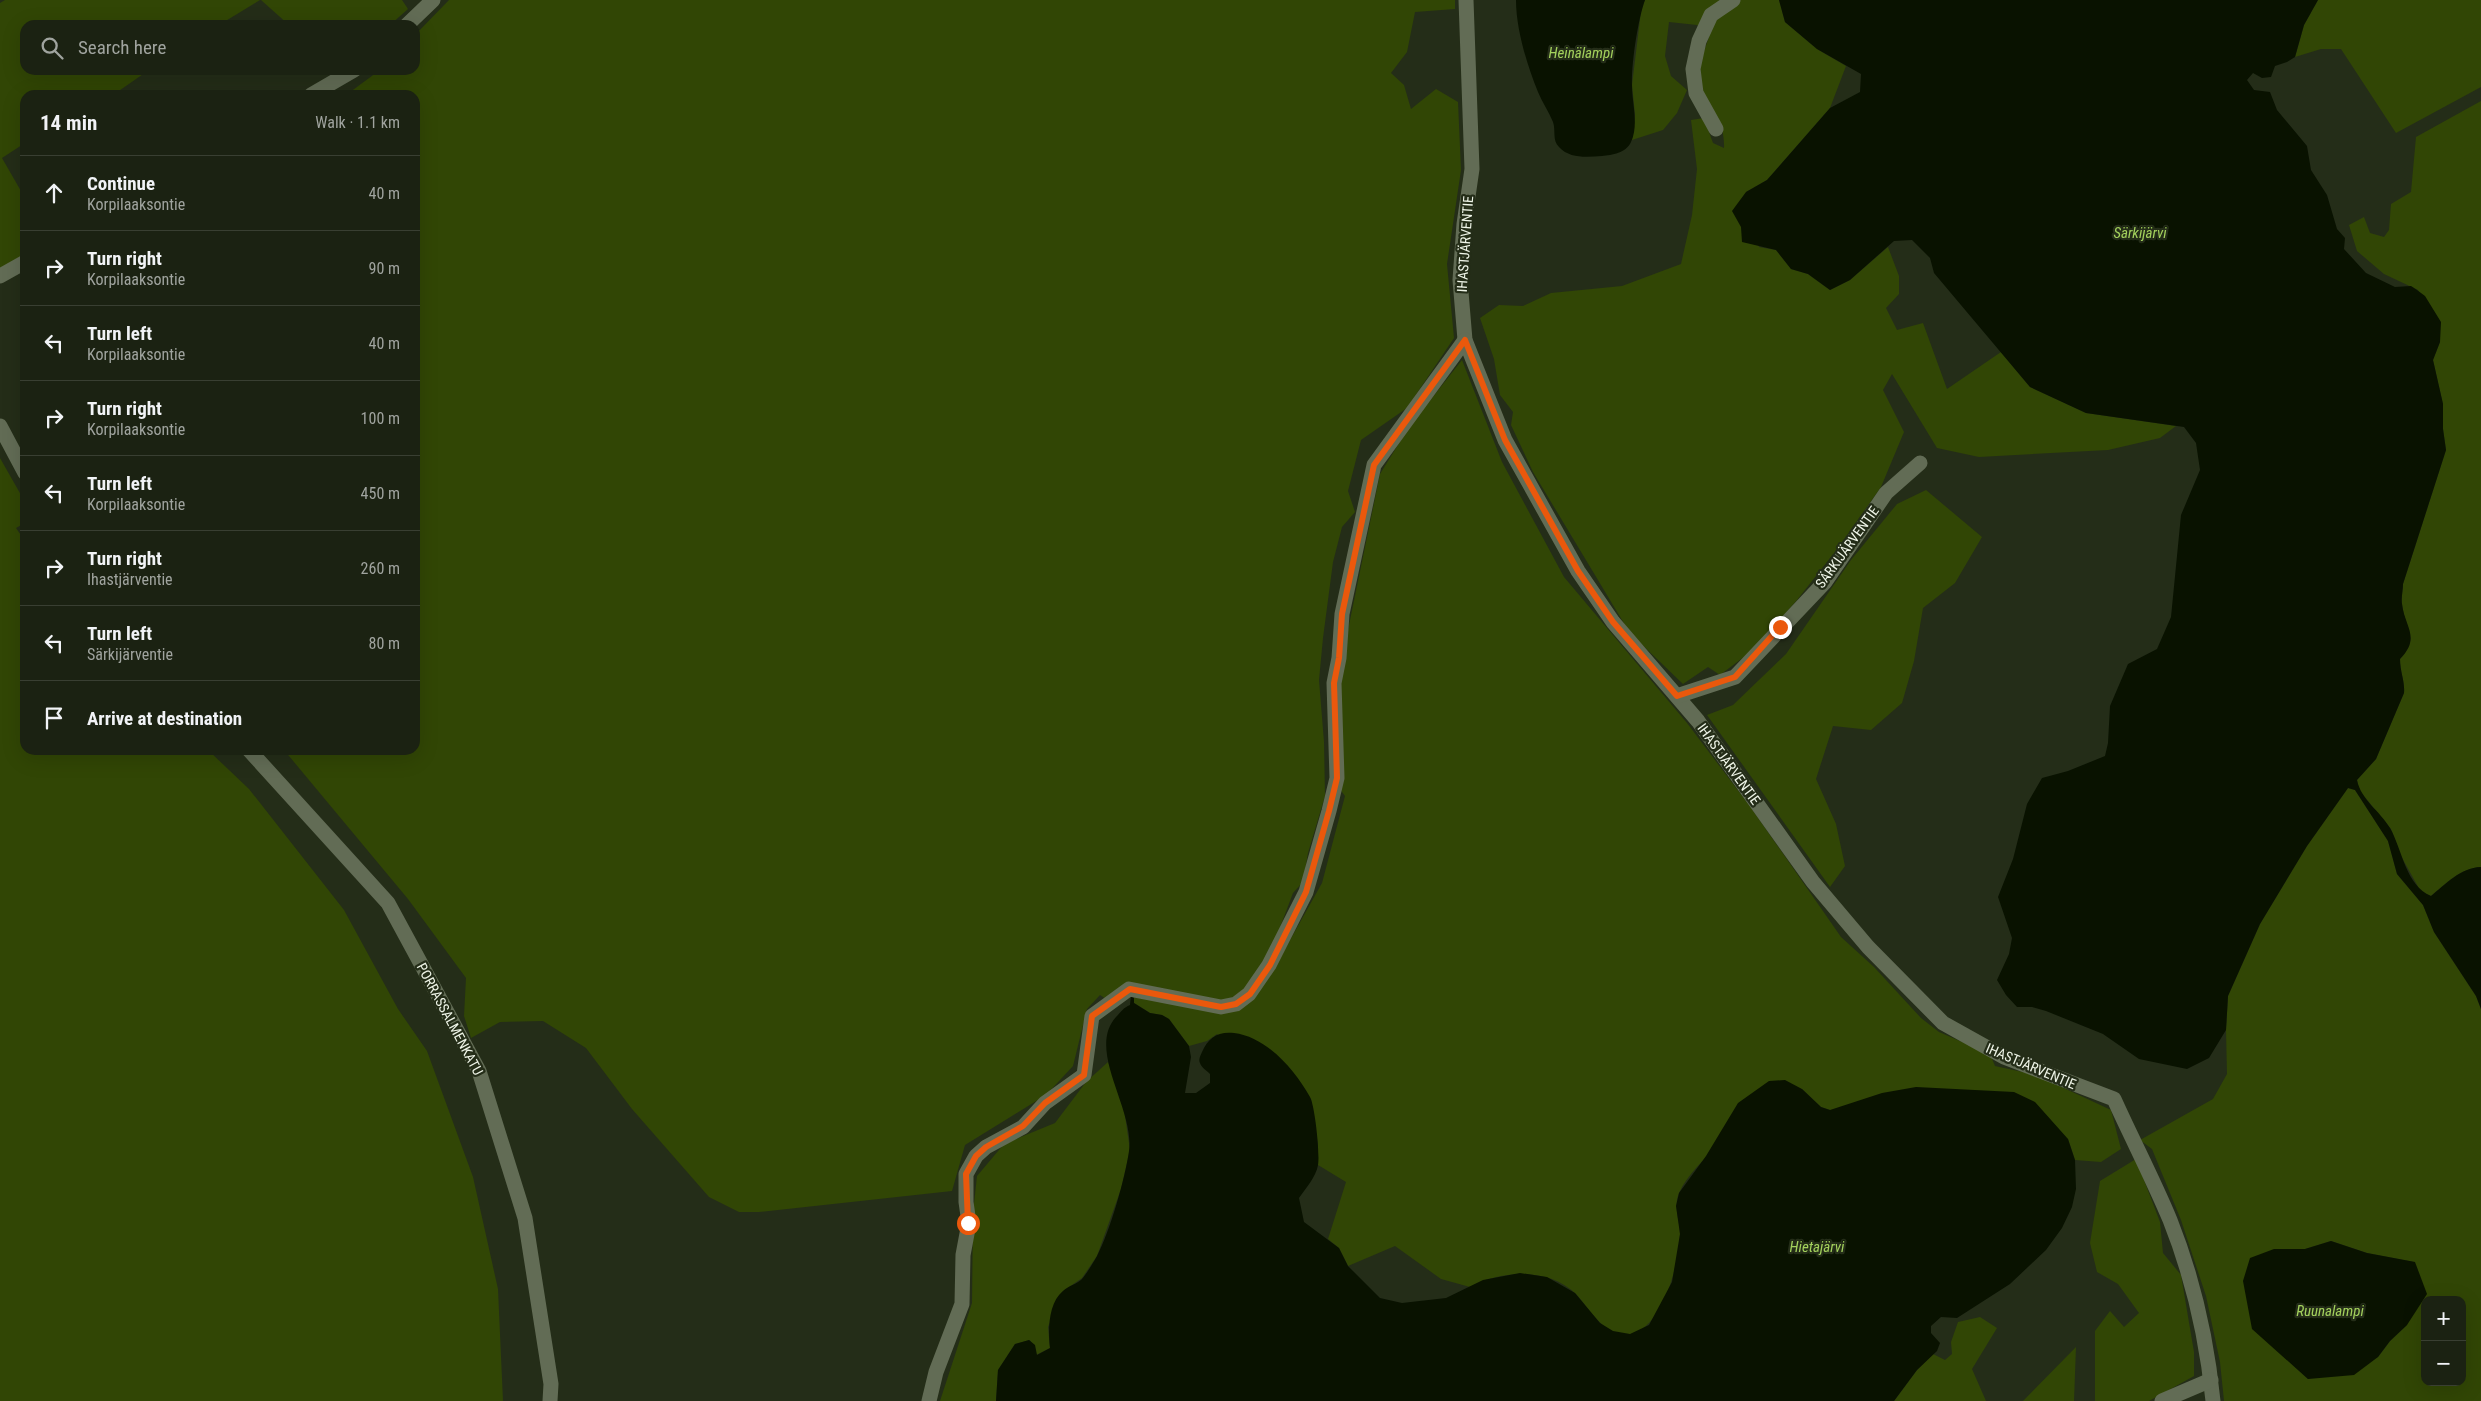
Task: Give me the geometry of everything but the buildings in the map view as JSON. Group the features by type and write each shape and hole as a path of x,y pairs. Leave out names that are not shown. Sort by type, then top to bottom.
{"street":[{"path":"412,20 433,0"},
{"name":"IHASTJÄRVENTIE","path":"1466,0 1472,169 1464,224 1460,280 1465,340 1505,440 1578,571 1613,622 1698,721 1813,882 1868,947 1943,1023 2004,1057 2114,1099 2170,1220 2192,1288 2209,1356 2213,1401"},
{"path":"1716,129 1696,93 1693,69 1699,41 1711,15 1733,0"},
{"path":"320,90 345,75"},
{"path":"0,276 20,265"},
{"path":"929,1401 936,1372 962,1304 963,1255 968,1223 966,1174 976,1156 986,1147 1023,1126 1045,1103 1084,1075 1092,1016 1130,989 1221,1007 1236,1004 1250,994 1270,965 1306,892 1337,778 1334,683 1339,658 1344,606 1374,465 1465,340"},
{"path":"0,426 20,464"},
{"name":"SÄRKIJÄRVENTIE","path":"1677,696 1735,677 1825,582 1886,493 1920,463"},
{"name":"PORRASSALMENKATU","path":"254,755 388,903 479,1072 525,1218 551,1384 550,1401"},
{"path":"2162,1401 2211,1380"}],"green space":[{"path":"5,0 260,0 227,20 20,20 20,75 142,75 120,90 20,90 20,146 2,158 20,189 20,265 0,276 0,3"},
{"path":"261,0 402,0 408,9 396,20 283,20"},
{"path":"449,0 1455,0 1455,9 1415,12 1407,52 1391,73 1404,85 1411,109 1436,89 1458,102 1461,170 1447,264 1454,338 1407,408 1361,440 1348,491 1355,512 1342,527 1333,562 1323,638 1319,680 1324,742 1325,796 1308,853 1303,882 1293,893 1270,954 1238,997 1223,1003 1170,997 1131,982 1106,999 1100,995 1087,1009 1073,1066 1046,1095 965,1145 952,1191 759,1212 739,1212 709,1197 632,1109 586,1048 543,1021 500,1022 471,1038 464,1016 466,978 408,899 288,755 420,755 420,90 353,90 373,75 420,75 420,30"},
{"path":"1645,0 1779,0 1785,22 1817,49 1846,66 1830,108 1767,180 1746,192 1759,247 1776,250 1791,269 1808,274 1830,290 1850,280 1888,247 1899,276 1899,294 1886,308 1897,330 1923,323 1947,389 2001,352 2030,387 2086,413 2176,426 2160,438 2108,450 1979,457 1937,448 1892,374 1883,390 1904,432 1881,487 1838,548 1797,600 1753,650 1720,675 1708,667 1683,684 1630,633 1533,472 1511,425 1513,412 1500,395 1494,359 1480,318 1499,305 1523,306 1551,293 1622,286 1681,264 1692,215 1697,169 1691,120 1704,118 1713,143 1724,148 1724,138 1719,123 1704,99 1698,85 1700,64 1709,37 1697,25 1669,22 1665,56 1671,76 1687,90 1677,113 1663,130 1632,140 1635,115 1632,85 1641,11"},
{"path":"2318,0 2481,0 2481,87 2396,133 2341,49 2321,49 2295,57 2304,25"},
{"path":"2481,101 2481,867 2460,873 2431,896 2421,892 2401,856 2391,829 2359,790 2357,780 2376,759 2404,693 2400,659 2409,644 2410,632 2403,612 2403,584 2446,450 2443,429 2443,404 2433,360 2440,342 2418,290 2384,274 2357,251 2349,225 2364,217 2370,233 2384,237 2389,230 2391,204 2411,192 2416,137"},
{"path":"1462,360 1502,462 1564,577 1687,723 1749,805 1841,937 1874,967 1921,1018 1939,1032 1990,1054 1995,1066 2036,1075 2111,1110 2121,1149 2101,1162 2075,1160 2068,1139 1830,1110 1821,1107 1802,1089 1717,1148 1688,1177 1677,1198 1680,1229 1679,1246 1677,1261 1668,1292 1652,1319 1643,1329 1631,1334 1622,1335 1606,1328 1576,1294 1565,1285 1538,1275 1524,1274 1496,1277 1470,1287 1441,1279 1395,1246 1348,1266 1339,1248 1328,1239 1346,1182 1318,1165 1318,1145 1311,1099 1217,1034 1207,1041 1189,1046 1169,1019 1162,1015 1150,1013 1134,1003 1134,997 1224,1011 1271,974 1322,883 1345,796 1339,788 1341,664 1380,474 1409,427"},
{"path":"0,458 20,493 20,526 16,528 20,534 20,755 213,755 249,789 344,910 398,1009 427,1051 473,1177 498,1289 503,1401 0,1401"},
{"path":"1926,490 1982,537 1955,583 1923,608 1914,661 1902,703 1871,730 1833,726 1816,779 1836,824 1845,866 1830,887 1707,715 1733,705 1786,654 1851,560 1897,504"},
{"path":"2348,788 2355,790 2388,841 2397,874 2423,905 2434,932 2476,996 2481,1009 2481,1401 2224,1401 2220,1362 2206,1296 2181,1220 2152,1149 2140,1140 2213,1099 2227,1074 2226,1030 2228,996 2260,924 2307,846","holes":["2331,1241 2367,1253 2414,1262 2407,1325 2390,1341 2378,1357 2308,1379 2284,1357 2274,1249 2305,1249"]},
{"path":"1108,1062 1123,1102 1130,1150 1121,1189 1097,1256 1082,1278 1062,1292 1048,1327 1050,1348 1036,1355 1030,1340 1015,1344 998,1370 996,1401 940,1401 972,1303 973,1213 977,1176 1004,1144 1055,1123 1086,1082"},
{"path":"2136,1159 2160,1222 2163,1253 2181,1275 2194,1352 2194,1376 2149,1401 2095,1401 2095,1331 2110,1311 2124,1327 2139,1313 2118,1284 2097,1272 2090,1243 2100,1181"},
{"path":"1980,1317 1997,1328 1972,1369 1986,1401 1894,1401 1917,1370 1933,1354 1945,1360 1952,1354 1951,1342 1958,1322"},
{"path":"2076,1347 2074,1401 2023,1401"}],"water":[{"name":"Heinälampi","path":"1516,0 1645,0 1638,30 1633,66 1632,86 1635,128 1631,142 1626,149 1610,155 1585,157 1568,154 1559,147 1555,138 1553,122 1538,92 1526,59 1520,35"},
{"name":"Särkijärvi","path":"1779,0 2318,0 2304,25 2295,57 2275,66 2271,77 2262,78 2253,73 2247,80 2254,90 2270,92 2277,110 2307,146 2311,170 2327,195 2337,229 2345,238 2344,249 2366,273 2395,287 2411,286 2425,296 2441,322 2440,342 2433,360 2443,404 2443,429 2446,450 2403,584 2402,604 2411,638 2410,644 2400,659 2404,693 2376,759 2357,780 2362,794 2390,828 2410,876 2423,891 2431,896 2460,873 2481,867 2481,1009 2476,996 2434,932 2423,905 2397,874 2388,841 2355,790 2348,788 2307,846 2260,924 2228,996 2226,1030 2209,1058 2187,1069 2139,1059 2103,1034 2046,1011 2032,1007 2017,1007 2006,995 1997,980 2009,954 2012,938 1998,897 2013,859 2027,804 2042,778 2068,771 2105,756 2108,743 2110,706 2128,664 2157,649 2171,617 2181,515 2200,470 2196,443 2184,427 2086,413 2030,387 1934,273 1930,258 1912,240 1894,241 1850,280 1830,290 1808,274 1791,269 1776,250 1742,242 1741,227 1732,211 1746,192 1767,180 1830,108 1860,92 1861,74 1817,49 1785,22"},
{"name":"Hietajärvi","path":"1131,995 1134,998 1134,1003 1150,1013 1162,1015 1169,1019 1189,1046 1191,1057 1185,1093 1196,1093 1210,1083 1210,1074 1199,1062 1199,1059 1207,1043 1218,1034 1234,1033 1258,1041 1279,1056 1288,1066 1310,1097 1317,1130 1317,1169 1299,1198 1304,1222 1339,1248 1348,1266 1380,1298 1402,1303 1446,1298 1483,1280 1520,1273 1547,1277 1575,1293 1600,1323 1613,1331 1630,1334 1649,1325 1672,1282 1680,1234 1676,1206 1679,1193 1706,1156 1738,1103 1769,1081 1785,1080 1802,1089 1821,1107 1830,1110 1882,1093 1916,1087 2014,1092 2035,1102 2068,1139 2075,1160 2076,1189 2072,1207 2062,1228 2046,1250 2010,1284 1957,1318 1941,1317 1931,1326 1931,1333 1940,1343 1937,1351 1917,1370 1894,1401 996,1401 998,1370 1015,1344 1029,1340 1035,1345 1037,1355 1050,1348 1049,1326 1054,1303 1063,1291 1080,1281 1086,1274 1097,1256 1112,1219 1127,1163 1129,1135 1106,1046 1108,1031 1116,1017 1130,1005"},
{"name":"Ruunalampi","path":"2331,1241 2367,1253 2415,1262 2427,1294 2421,1296 2421,1303 2407,1325 2390,1341 2378,1357 2354,1375 2308,1379 2252,1329 2243,1281 2250,1258 2274,1249 2305,1249"}],"route":[{"path":"968,1223 966,1174 976,1156 986,1147 1023,1126 1045,1103 1084,1075 1092,1016 1130,989 1221,1007 1236,1004 1250,994 1270,965 1306,892 1337,778 1334,683 1339,658 1342,614 1374,465 1465,340 1505,440 1578,571 1613,622 1677,696 1735,677 1780,627"}]}
